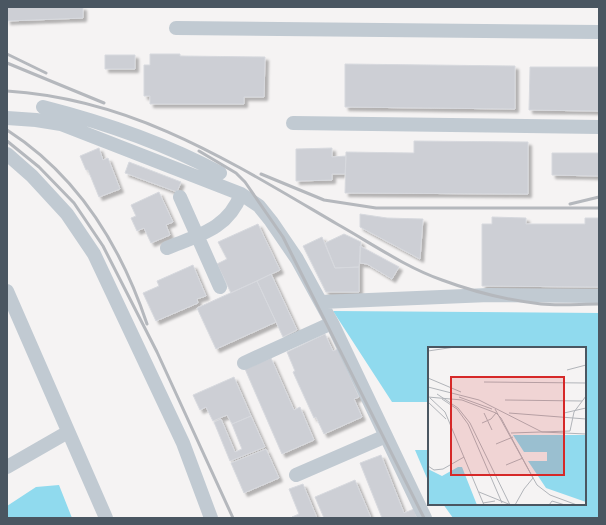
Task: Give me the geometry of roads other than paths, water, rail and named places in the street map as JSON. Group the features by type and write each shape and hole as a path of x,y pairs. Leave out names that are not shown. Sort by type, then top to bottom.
{"lane":[{"path":"176,28 599,32"},
{"path":"43,108 88,118 148,138 183,153 220,173"},
{"path":"7,118 36,120 61,124 241,194 259,206 271,220 297,259 321,302 425,518"},
{"path":"293,123 599,127"},
{"path":"142,155 148,138"},
{"path":"7,154 32,176 67,214 94,254 183,443 211,518"},
{"path":"167,248 215,228 230,215 241,194"},
{"path":"180,197 220,286"},
{"path":"7,291 106,518"},
{"path":"321,302 489,295 599,296"},
{"path":"244,363 332,323"},
{"path":"7,467 68,432"},
{"path":"296,475 386,436"}],"water":[{"path":"333,311 599,313 599,518 453,518 444,505 586,505 586,347 428,347 428,402 392,402"},
{"path":"415,450 428,450 428,481"},
{"path":"59,485 72,518 7,518 7,506 36,487"}],"railway":[{"path":"7,54 46,73"},
{"path":"7,63 104,103"},
{"path":"7,91 53,96 97,106 139,120 180,137 259,178 401,262 428,275 478,292 503,298 555,305 599,304"},
{"path":"7,130 32,148 55,168 94,215 110,240 124,267 147,324"},
{"path":"7,141 39,167 74,203 103,246 157,352 233,518"},
{"path":"199,151 236,173 245,182 283,237 424,518"},
{"path":"261,174 324,200 376,208 599,208"},
{"path":"570,204 599,197"}]}
